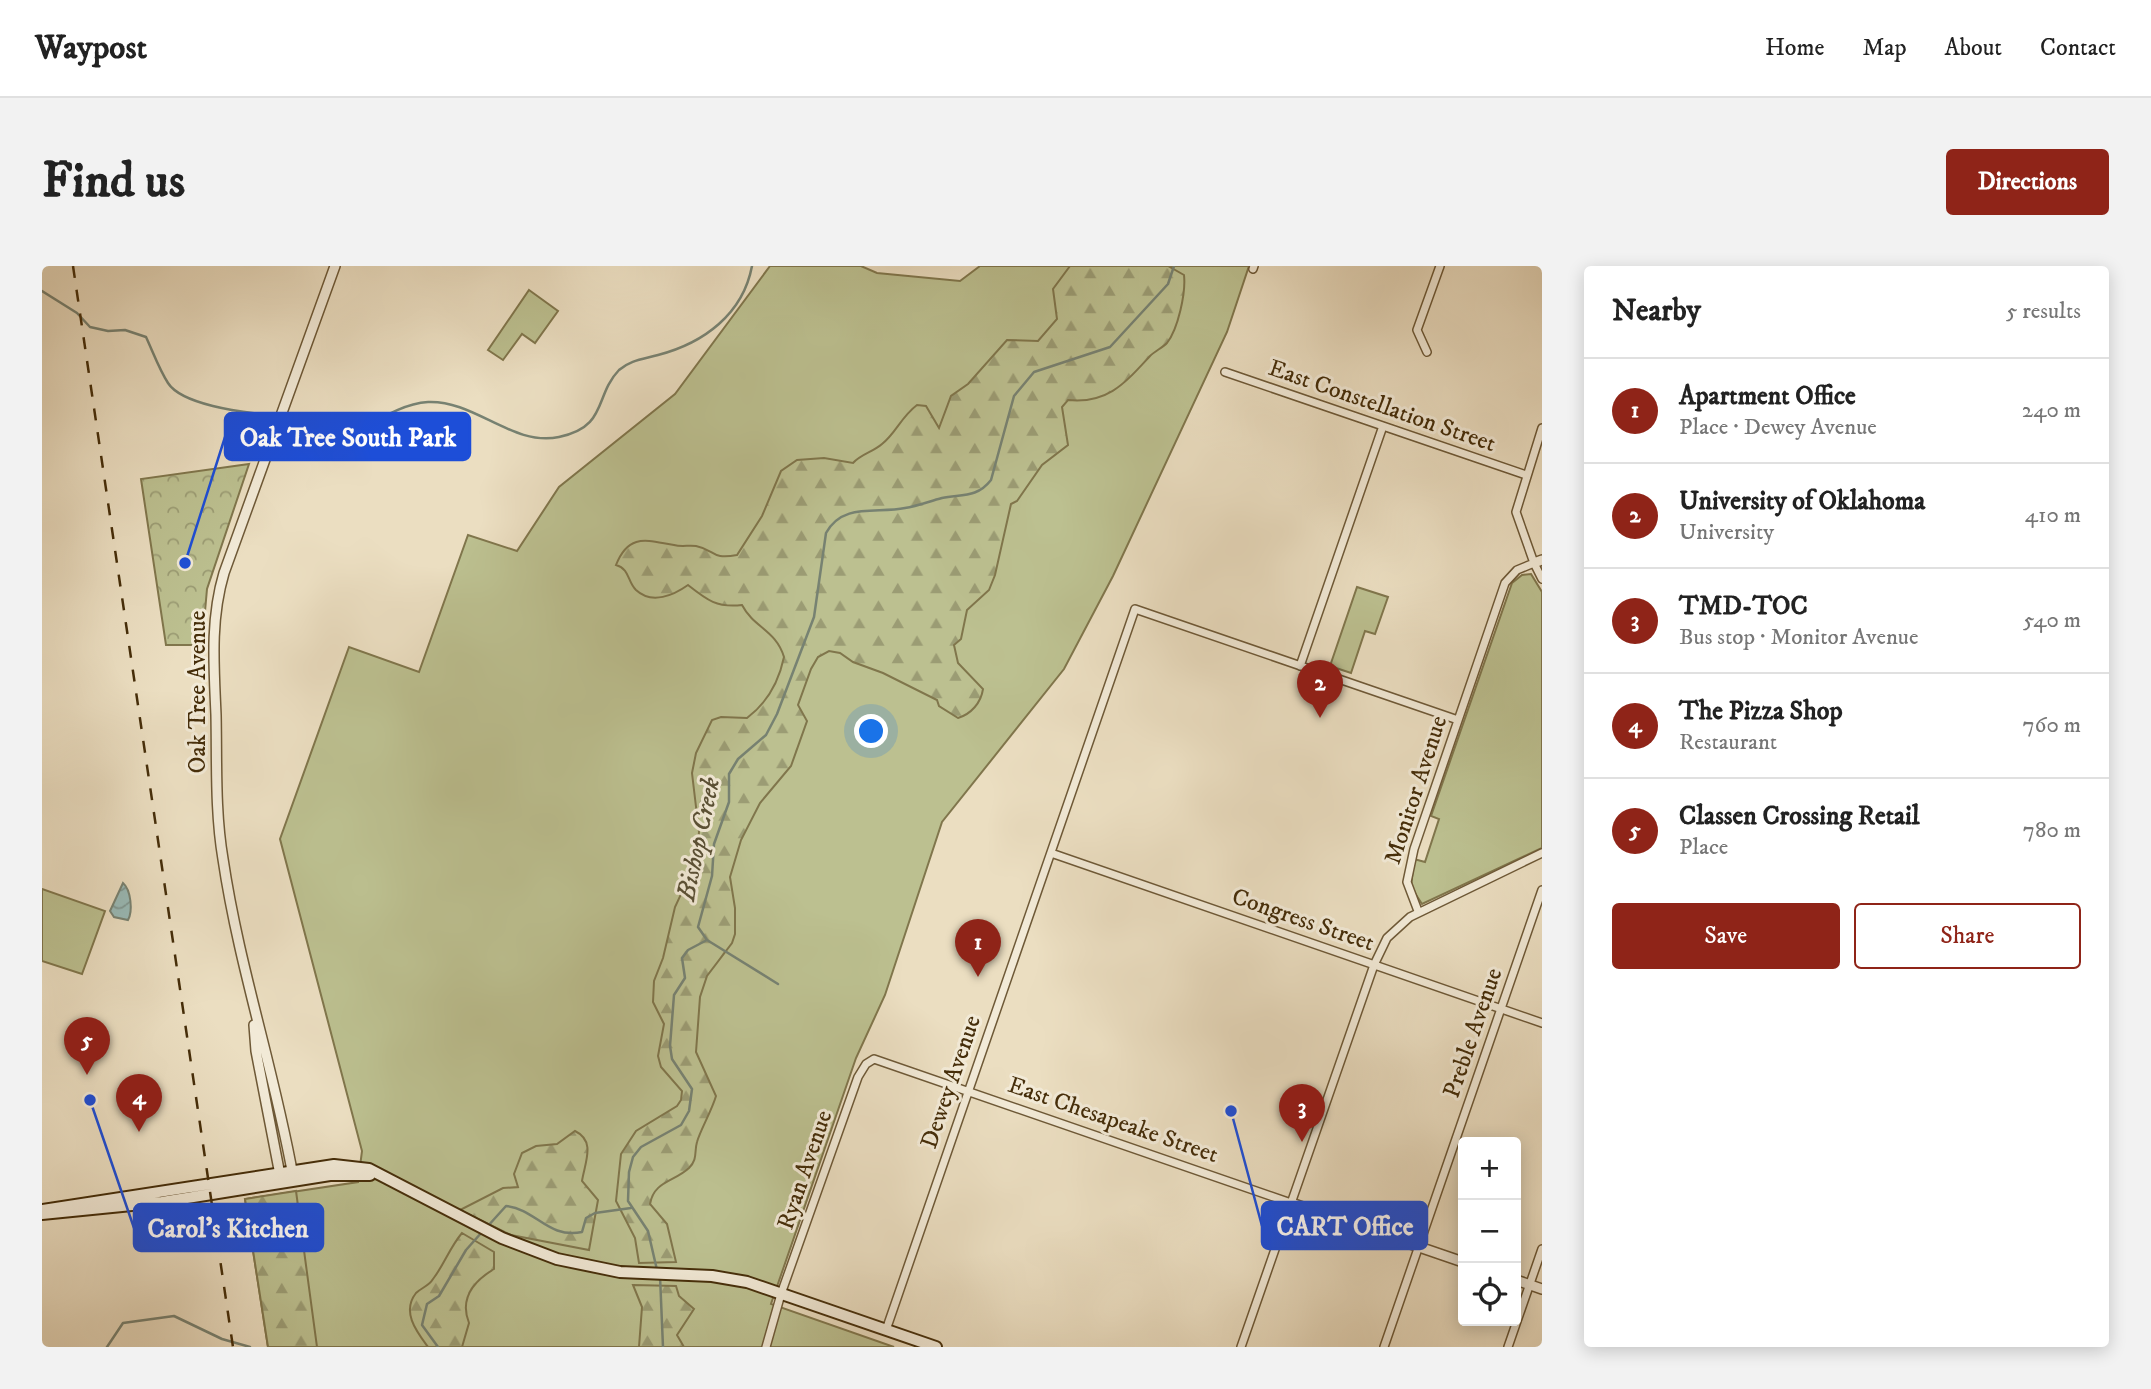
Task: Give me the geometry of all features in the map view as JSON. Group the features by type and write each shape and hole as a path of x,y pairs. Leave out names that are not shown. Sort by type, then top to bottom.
{"main road":[{"path":"42,1212 162,1202 343,1165 369,1169 491,1231 557,1259 634,1273 731,1279 936,1347"}],"street":[{"name":"Oak Tree Avenue","path":"293,1176 253,1009 220,831 215,616 224,573 335,266"},
{"path":"1427,352 1417,330 1440,266"},
{"name":"East Constellation Street","path":"1225,373 1526,475"},
{"path":"1383,426 1300,666 1458,720"},
{"path":"1542,428 1517,512 1538,562 1542,579"},
{"name":"Monitor Avenue","path":"1418,911 1407,882 1409,865 1505,583 1517,570 1538,562"},
{"name":"Dewey Avenue","path":"886,1330 1135,608 1300,666"},
{"name":"Congress Street","path":"1051,853 1542,1023"},
{"path":"1241,1347 1374,965 1387,938 1418,911 1542,853"},
{"name":"Preble Avenue","path":"1384,1347 1542,890"},
{"name":"Oak Tree Avenue","path":"253,1009 256,1051 280,1178"},
{"name":"East Chesapeake Street","path":"870,1061 880,1060 1458,1260"},
{"name":"Ryan Avenue","path":"766,1347 781,1294 858,1077 870,1061"},
{"path":"264,1091 274,1089"},
{"path":"1508,1347 1542,1249"},
{"path":"1521,1282 1542,1289"}],"green space":[{"path":"770,266 861,266 877,273 960,281 980,266 1249,266 1227,332 1113,576 1064,669 942,822 885,995 856,1058 771,1304 894,1347 268,1347 245,1199 358,1182 362,1151 280,839 349,647 419,672 468,535 517,551 559,487 675,394"},
{"path":"1070,266 1168,266 1184,275 1182,301 1175,329 1167,343 1115,390 1094,399 1068,400 1062,407 1068,445 1042,465 1017,501 1011,504 989,590 967,610 961,639 954,645 958,663 983,689 978,703 971,711 958,718 939,706 937,700 883,673 853,662 840,653 829,651 818,657 811,669 798,705 807,721 791,766 760,803 741,840 730,877 735,908 735,934 732,943 707,976 700,997 696,1052 716,1096 699,1137 692,1165 660,1186 652,1196 650,1204 667,1224 676,1262 639,1263 635,1238 616,1201 621,1154 636,1131 677,1106 681,1100 682,1091 661,1067 658,1056 664,1024 653,1002 654,981 663,958 675,907 696,862 699,832 692,773 696,753 712,720 721,717 747,718 761,706 779,675 784,657 776,641 752,619 742,605 713,602 688,585 663,597 642,595 633,587 624,569 616,565 627,547 640,541 696,546 722,556 737,555 762,516 781,471 797,460 824,458 853,463 887,440 917,405 926,406 939,428 951,396 968,384 1007,340 1038,341 1057,319 1053,289"},
{"path":"529,290 558,311 535,343 522,334 503,360 488,350"},
{"path":"249,464 207,589 202,645 166,645 141,479"},
{"path":"1531,574 1542,592 1542,848 1422,904 1411,887 1414,859 1425,862 1439,819 1431,816 1512,583 1522,575"},
{"path":"1357,587 1388,597 1375,634 1365,631 1351,673 1330,666"},
{"path":"42,889 105,911 82,974 42,961"},
{"path":"575,1131 585,1140 587,1146 582,1181 598,1200 589,1250 511,1235 460,1210 503,1188 518,1187 514,1174 522,1153 536,1146 557,1144"},
{"path":"296,1191 317,1347 268,1347 245,1199"},
{"path":"462,1233 494,1252 494,1269 480,1279 467,1298 466,1314 469,1323 462,1347 428,1347 412,1322 412,1300 416,1293 431,1281"},
{"path":"633,1285 676,1286 679,1296 694,1309 677,1335 684,1347 639,1347 642,1307"}],"water":[{"path":"123,883 128,890 130,901 128,920 114,917 110,911"}],"waterway":[{"path":"289,423 316,427 336,442 392,412 428,402 462,408 526,435 559,437 575,432 593,418 611,380 619,370 632,362 691,343 719,324 740,298 752,266"},
{"name":"Bishop Creek","path":"657,1270 648,1231 628,1201 629,1172 633,1157 641,1147 681,1125 689,1111 692,1089 672,1059 670,1046 674,995 685,978 682,958 688,950 707,940 698,927 712,876 714,844 729,802 729,774 738,759 766,735 777,714 814,617 826,533 833,523 851,513 910,507 969,494 986,486 991,480 1014,396 1034,372 1110,347 1168,284 1174,266"},
{"path":"42,291 77,313 90,327 108,331 125,330 146,337 168,383 175,391 213,406 267,415"},
{"path":"707,940 778,984"},
{"path":"487,1227 506,1206 526,1212 551,1228 570,1233 582,1232 586,1218 595,1213 631,1208"},
{"path":"438,1347 422,1325 427,1304 439,1296 466,1250 482,1232"},
{"name":"Bishop Creek","path":"660,1276 663,1347"},
{"path":"107,1347 123,1323 174,1316 222,1339 250,1347"}],"railway":[{"path":"73,266 233,1347"}],"place":[{"name":"Oak Tree South Park","path":"185,563"},
{"name":"University of Oklahoma","path":"1320,718"},
{"name":"Apartment Office","path":"978,977"},
{"name":"Classen Crossing Retail","path":"87,1075"},
{"name":"Carol's Kitchen","path":"90,1100"},
{"name":"CART Office","path":"1231,1111"},
{"name":"The Pizza Shop","path":"139,1132"},
{"name":"TMD-TOC","path":"1302,1142"}]}
